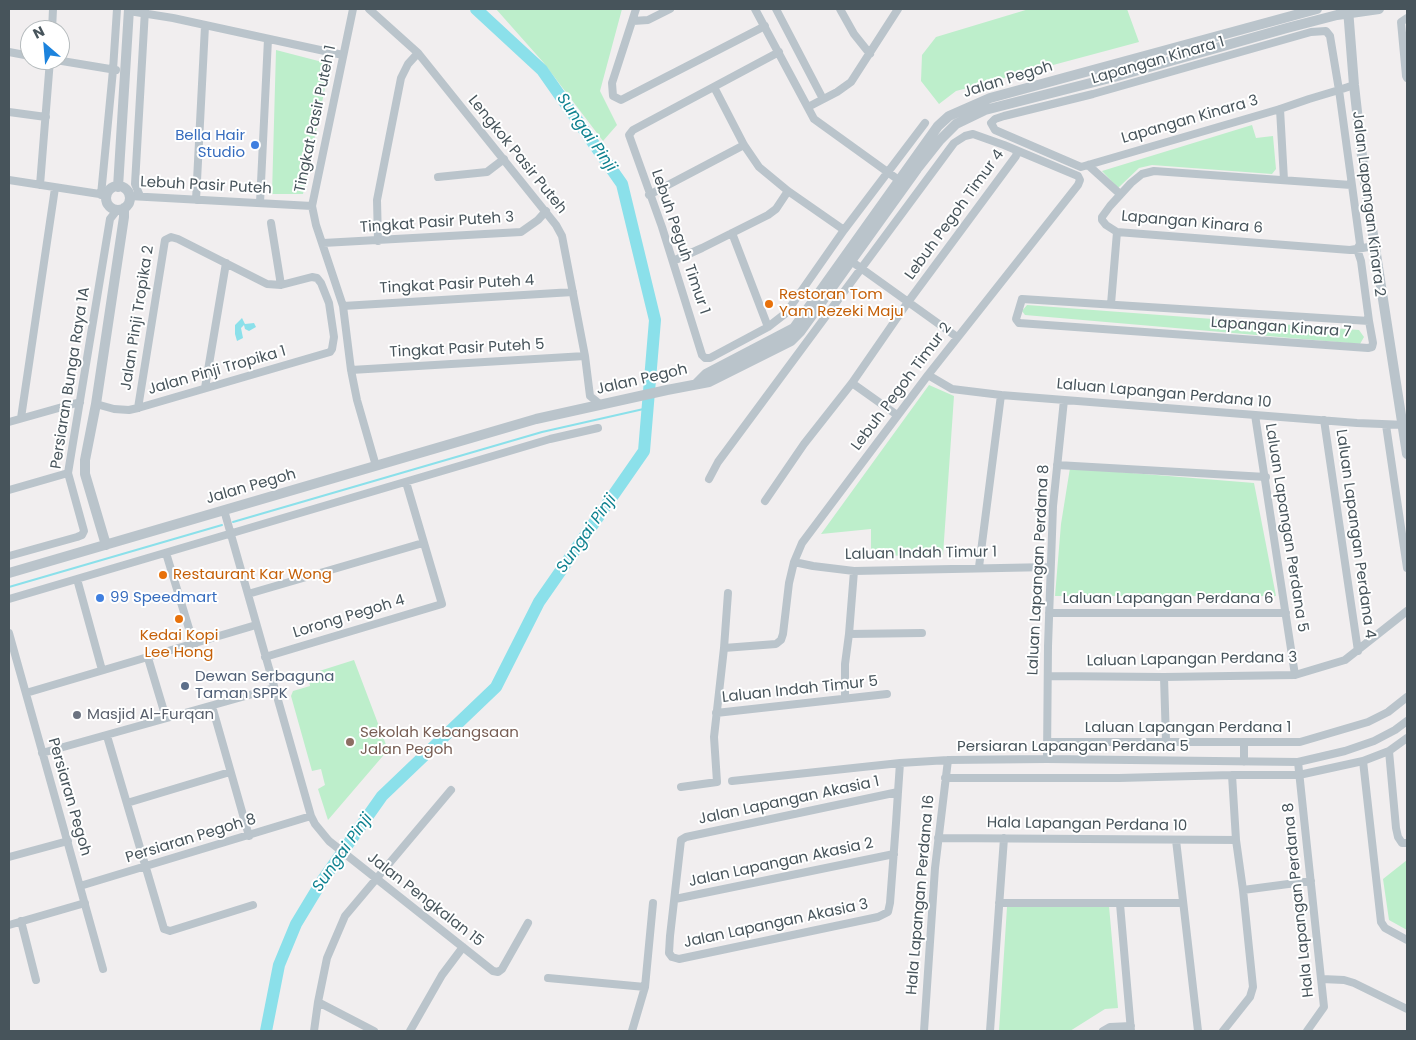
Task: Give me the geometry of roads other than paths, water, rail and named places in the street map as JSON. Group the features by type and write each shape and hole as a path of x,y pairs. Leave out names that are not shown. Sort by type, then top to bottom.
{"street":[{"path":"106,545 85,474 85,460 96,404 124,217 120,209 108,205 104,195 117,9"},
{"name":"Tingkat Pasir Puteh 1","path":"353,9 312,206 316,225 343,306 351,370 357,400 376,466"},
{"name":"Lengkok Pasir Puteh","path":"369,9 418,53 546,211 562,236 585,356 590,396"},
{"path":"636,9 612,83 611,90 613,96 621,100 765,26"},
{"path":"633,21 648,20 670,9"},
{"path":"755,9 814,119 889,171 900,181"},
{"path":"776,9 823,99"},
{"path":"840,9 854,34 870,54"},
{"path":"808,107 837,92 851,82 898,9"},
{"name":"Jalan Pegoh","path":"9,573 536,419 696,384 706,374 794,328 938,126 949,116 978,103 1317,9"},
{"path":"696,384 709,382 791,341 800,332 917,170 948,131 956,124 986,110 1114,77 1349,11 1379,9"},
{"path":"118,187 129,10 145,11 205,26 343,55"},
{"path":"120,209 127,205 134,196 145,11"},
{"path":"1349,11 1354,86 1365,184 1405,425 1407,454"},
{"path":"1407,18 1401,22 1407,78"},
{"path":"196,200 205,26"},
{"name":"Lapangan Kinara 1","path":"1036,147 995,130 991,123 995,119 1004,116 1093,94 1311,32 1326,31 1330,36 1339,90"},
{"path":"260,203 268,39"},
{"path":"779,52 714,86 744,144 759,167 788,191 844,230"},
{"path":"378,241 377,200 401,78 408,64 418,53"},
{"path":"70,62 113,70 125,70"},
{"path":"40,185 49,70"},
{"name":"Lebuh Peguh Timur 1","path":"714,86 633,130 629,135 673,261 702,355 705,358 710,358 768,327"},
{"name":"Lapangan Kinara 3","path":"1036,147 1081,167 1354,86"},
{"name":"Jalan Lapangan Kinara 2","path":"1339,90 1360,244 1357,249 1361,260 1369,321"},
{"path":"1280,109 1284,180"},
{"path":"9,112 46,117"},
{"path":"732,233 768,327 782,317 790,308 844,230 924,123"},
{"name":"Lebuh Pegoh Timur 4","path":"709,479 718,462 954,143 965,136 973,134 1016,151 1016,156 908,302 852,382 804,444 765,501"},
{"path":"649,195 744,144"},
{"name":"Lebuh Pegoh Timur 2","path":"724,648 776,644 781,640 784,634 789,583 794,562 802,543 897,415 1080,180 1078,176 1016,151"},
{"path":"438,176 487,172 504,159"},
{"path":"1088,165 1120,194"},
{"path":"897,197 900,181 917,170"},
{"name":"Lapangan Kinara 6","path":"1351,185 1154,171 1142,174 1120,194 1102,217 1106,225 1117,232 1357,249 1376,246"},
{"path":"9,180 104,195 113,188 118,187 125,189 134,196"},
{"path":"21,418 55,188"},
{"path":"673,261 732,233 776,209 788,191"},
{"name":"Lebuh Pasir Puteh","path":"134,196 312,206"},
{"name":"Persiaran Bunga Raya 1A","path":"9,556 82,535 84,531 68,473 110,219 120,209"},
{"name":"Tingkat Pasir Puteh 3","path":"323,243 521,232 538,220 546,211"},
{"path":"205,388 226,264 267,284 281,284 271,223"},
{"path":"1112,304 1117,232"},
{"name":"Jalan Pinji Tropika 2","path":"138,408 165,240 171,237 178,239 226,264"},
{"path":"851,261 851,253 855,242"},
{"path":"851,261 957,337"},
{"path":"831,274 842,264 851,261"},
{"name":"Jalan Pinji Tropika 1","path":"96,404 114,409 129,410 330,352 334,337 329,303 318,278 312,277 281,284"},
{"name":"Tingkat Pasir Puteh 4","path":"343,306 573,292"},
{"name":"Lapangan Kinara 7","path":"1025,299 1112,304 1369,321 1373,343 1368,348 1027,324 1019,323 1016,319 1021,300 1025,299"},
{"path":"1371,332 1390,333"},
{"name":"Tingkat Pasir Puteh 5","path":"351,370 585,356"},
{"name":"Laluan Lapangan Perdana 10","path":"928,375 952,389 1002,395 1405,425"},
{"path":"852,382 897,415"},
{"path":"979,567 1002,395"},
{"path":"582,409 590,396 602,405"},
{"name":"Laluan Lapangan Perdana 8","path":"1047,759 1050,566 1053,506 1064,400"},
{"path":"9,422 80,402"},
{"name":"Laluan Lapangan Perdana 5","path":"1255,415 1295,675"},
{"name":"Laluan Lapangan Perdana 4","path":"1324,420 1358,651"},
{"path":"1386,425 1407,568"},
{"path":"9,599 166,553 230,532 541,442 598,428"},
{"path":"1057,464 1266,478"},
{"path":"9,490 68,473"},
{"path":"248,594 423,543 406,482"},
{"name":"Jalan Pengkalan 15","path":"224,510 310,816 314,824 329,841 493,971 498,972 528,923"},
{"path":"101,527 121,540"},
{"path":"86,551 95,542 101,527"},
{"name":"Lorong Pegoh 4","path":"265,657 442,604 423,543"},
{"path":"166,553 194,644"},
{"name":"Laluan Indah Timur 1","path":"794,562 854,571 1050,566"},
{"path":"845,698 845,664 854,571"},
{"path":"77,579 102,670"},
{"path":"681,787 717,782 714,738 728,593"},
{"name":"Laluan Lapangan Perdana 3","path":"1048,676 1295,675 1345,660 1407,611"},
{"name":"Laluan Lapangan Perdana 6","path":"1049,613 1286,613"},
{"path":"26,693 256,625"},
{"name":"Persiaran Pegoh","path":"9,633 103,969"},
{"path":"849,634 922,633"},
{"path":"148,658 166,718"},
{"path":"9,664 17,662"},
{"path":"1164,677 1166,741"},
{"path":"42,753 274,688"},
{"name":"Laluan Indah Timur 5","path":"716,713 887,694"},
{"name":"Laluan Lapangan Perdana 1","path":"1048,742 1300,742 1368,722 1388,712 1407,697"},
{"path":"212,706 248,836"},
{"name":"Persiaran Lapangan Perdana 5","path":"732,781 900,763 948,760 1047,759 1298,762 1345,751 1374,741 1407,721"},
{"path":"107,736 163,927 170,931 253,904"},
{"path":"945,778 1299,775 1363,761 1389,751 1407,738"},
{"path":"1244,742 1244,762"},
{"path":"1389,751 1396,828 1402,843 1407,844"},
{"name":"Hala Lapangan Perdana 16","path":"924,1031 938,838 948,760"},
{"path":"1363,761 1381,922 1385,928 1407,940"},
{"name":"Hala Lapangan Perdana 8","path":"1298,762 1324,1006 1307,1031"},
{"path":"894,854 900,763"},
{"path":"126,803 230,772"},
{"path":"1223,1031 1250,997 1253,987 1236,840 1232,775"},
{"path":"314,1031 327,958 346,916 451,790"},
{"name":"Jalan Lapangan Akasia 1","path":"674,900 682,840 686,836 898,792"},
{"name":"Persiaran Pegoh 8","path":"80,886 310,816"},
{"name":"Hala Lapangan Perdana 10","path":"938,838 1236,840"},
{"path":"990,1031 1004,838"},
{"path":"1176,840 1198,1031"},
{"path":"9,857 68,841"},
{"name":"Jalan Lapangan Akasia 2","path":"674,900 894,854"},
{"name":"Jalan Lapangan Akasia 3","path":"674,900 669,953 672,957 679,958 878,917 888,912 894,854"},
{"path":"1243,890 1311,881"},
{"path":"9,925 84,903"},
{"path":"632,1031 645,987 653,903"},
{"path":"999,903 1183,903"},
{"path":"1104,1031 1110,1027 1131,1028 1120,904"},
{"path":"20,921 36,980"},
{"path":"410,1031 442,975 463,948"},
{"path":"548,978 645,987"},
{"path":"1322,979 1344,980 1354,983 1407,1009"},
{"path":"318,1002 374,1031"}],"water":[{"path":"242,318 245,324 254,323 256,327 249,331 245,329 244,325 241,328 243,338 237,341 235,325"}],"waterway":[{"name":"Sungai Pinji","path":"266,1031 279,965 296,924 322,881 382,796 496,687 539,602 644,451 655,320 622,184 542,70 476,9"},
{"path":"233,522 542,432 648,408"},
{"path":"9,587 222,525"}],"place":[{"name":"Bella Hair Studio","path":"255,145"},
{"name":"Restoran Tom Yam Rezeki Maju","path":"769,304"},
{"name":"Restaurant Kar Wong","path":"163,575"},
{"name":"99 Speedmart","path":"100,598"},
{"name":"Kedai Kopi Lee Hong","path":"179,619"},
{"name":"Dewan Serbaguna Taman SPPK","path":"185,686"},
{"name":"Masjid Al-Furqan","path":"77,715"},
{"name":"Sekolah Kebangsaan Jalan Pegoh","path":"350,742"}]}
